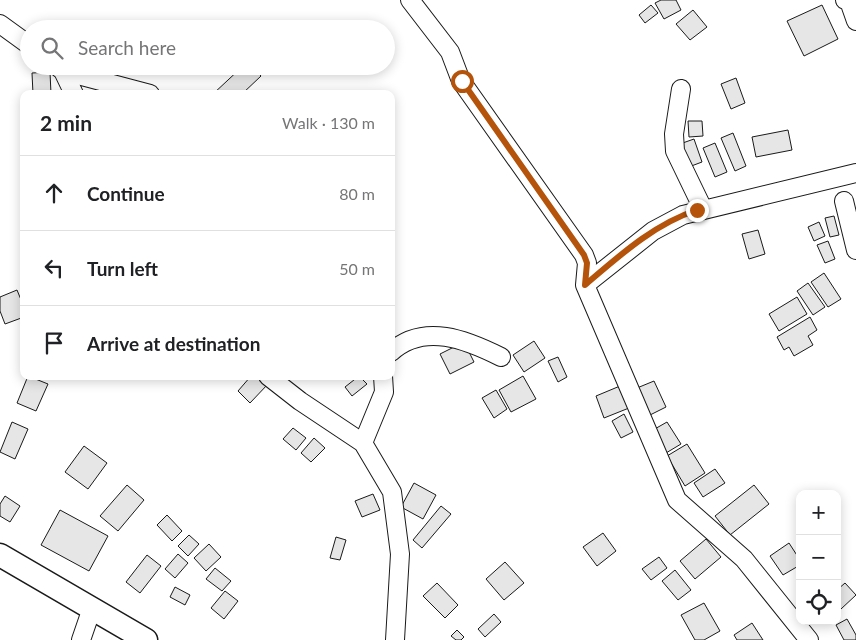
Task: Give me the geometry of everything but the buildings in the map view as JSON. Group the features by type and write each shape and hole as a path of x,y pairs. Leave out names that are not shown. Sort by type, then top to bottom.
{"street":[{"path":"410,0 450,52 462,81 584,255 587,263 585,285 677,500 744,559 810,640"},
{"path":"847,0 856,21"},
{"path":"0,24 20,38"},
{"path":"64,75 72,90"},
{"path":"84,75 136,90"},
{"path":"681,90 674,134 676,151 703,209"},
{"path":"585,285 652,231 683,215 856,173"},
{"path":"844,201 856,250"},
{"path":"395,350 412,339 435,336 454,337 471,342 501,357"},
{"path":"273,380 300,401 363,443 392,492 400,554 395,640"},
{"path":"363,443 384,392 383,380"},
{"path":"0,554 146,640"},
{"path":"81,640 92,608"}],"route":[{"path":"462,81 584,255 587,263 585,285 652,231 697,210"}]}
